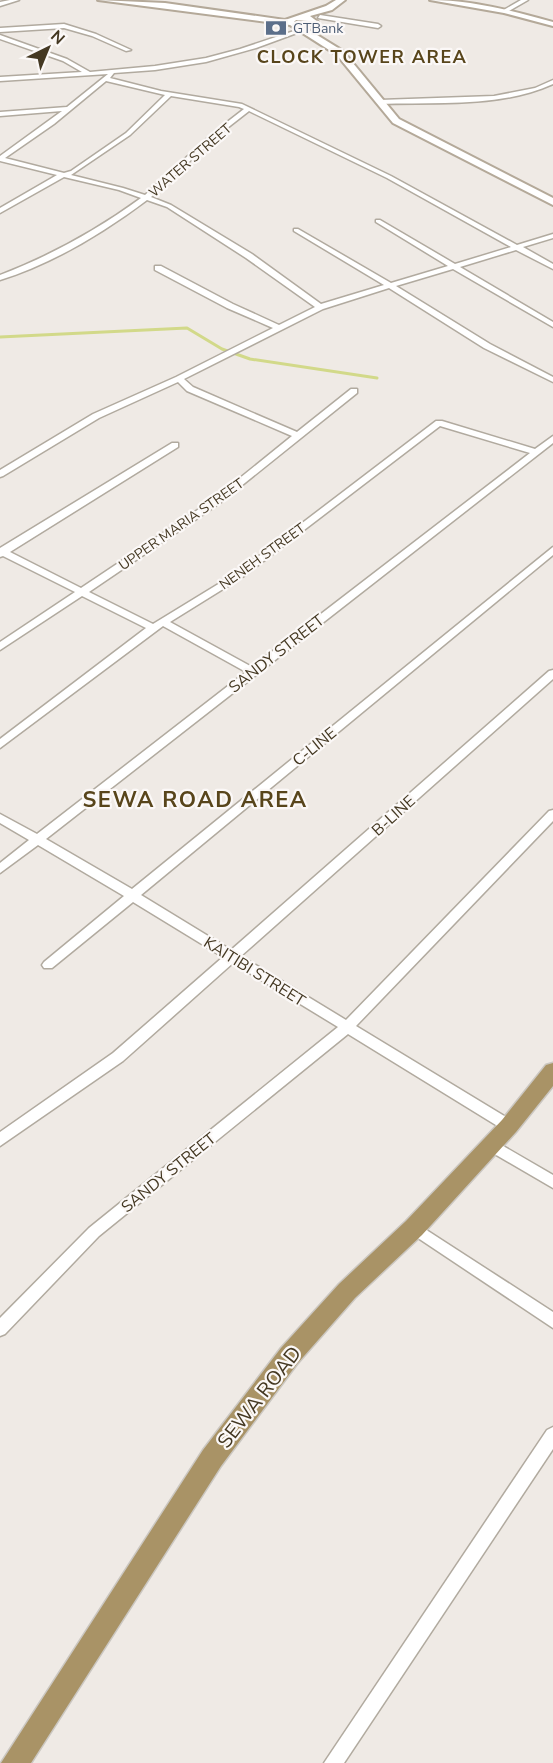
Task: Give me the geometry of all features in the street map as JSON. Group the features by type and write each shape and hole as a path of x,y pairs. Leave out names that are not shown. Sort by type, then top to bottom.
{"main road":[{"name":"SEWA ROAD","path":"15,1763 212,1458 255,1399 289,1356 347,1291 414,1228 509,1126 553,1071"}],"street":[{"path":"0,4 16,0"},
{"path":"102,0 295,23 316,21 378,26"},
{"path":"0,79 88,73 102,75 115,71 204,60 295,23 341,0"},
{"path":"434,0 505,11 553,24"},
{"path":"505,11 525,0"},
{"path":"316,21 329,8"},
{"path":"316,21 319,38"},
{"path":"295,23 340,53 359,73 396,121 553,202"},
{"path":"0,30 64,26 128,50"},
{"path":"0,36 15,29"},
{"path":"0,36 65,60 88,73"},
{"path":"0,159 52,123 102,75 115,71"},
{"name":"WATER STREET","path":"0,278 60,250 146,198 249,109 240,105 170,94 102,75"},
{"path":"380,102 500,96 540,88 553,82"},
{"path":"0,211 73,172 128,134 170,94"},
{"path":"0,114 67,109"},
{"path":"249,109 389,177 553,267"},
{"path":"0,159 65,175 169,206 249,256 320,308"},
{"path":"378,221 553,325"},
{"path":"297,230 345,256 439,317 553,380"},
{"path":"0,474 96,416 179,379 320,308 553,236"},
{"path":"158,268 230,306 280,328"},
{"path":"179,379 190,389 299,435"},
{"name":"UPPER MARIA STREET","path":"0,646 217,501 354,391"},
{"name":"NENEH STREET","path":"0,744 153,628 241,574 439,423 537,452"},
{"name":"SANDY STREET","path":"0,869 553,439"},
{"path":"1,552 175,445"},
{"name":"C-LINE","path":"48,965 553,550"},
{"path":"1,552 153,628"},
{"path":"163,622 253,672"},
{"name":"B-LINE","path":"0,1140 118,1057 553,673"},
{"name":"SANDY STREET","path":"0,1329 94,1232 346,1028 553,814"},
{"name":"KAITIBI STREET","path":"0,818 132,895 509,1126"},
{"path":"491,1145 553,1182"},
{"path":"414,1228 553,1321"},
{"path":"333,1763 553,1435"}],"waterway":[{"path":"0,337 187,328 222,349 250,359 377,378"}],"place":[{"name":"GTBank","path":"276,28"}],"district":[{"name":"CLOCK TOWER AREA","path":"362,57"},
{"name":"SEWA ROAD AREA","path":"195,799"}]}
